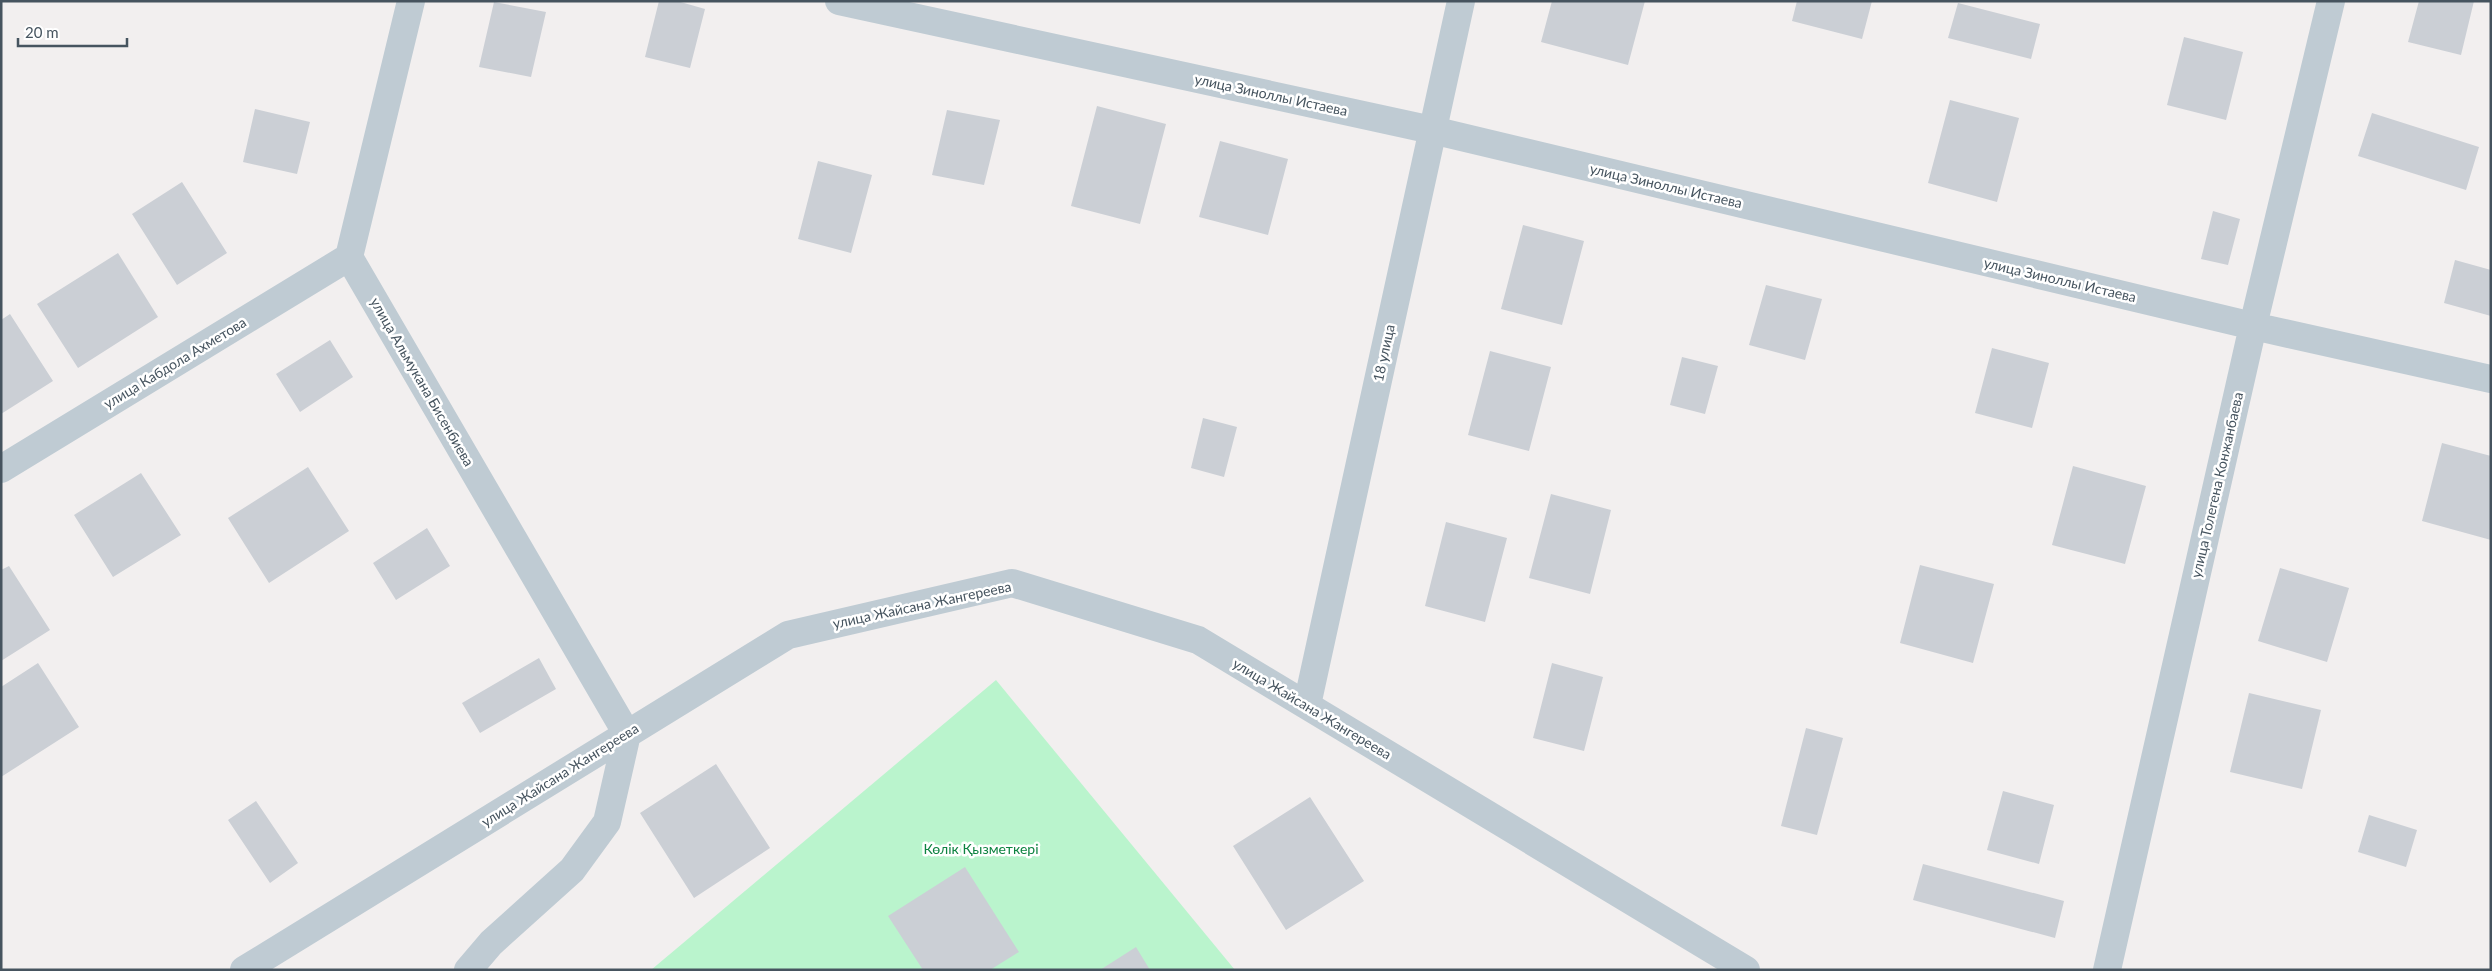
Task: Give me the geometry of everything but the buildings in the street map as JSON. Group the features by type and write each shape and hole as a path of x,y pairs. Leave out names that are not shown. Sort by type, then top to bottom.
{"street":[{"path":"349,257 411,1"},
{"name":"улица Зиноллы Истаева","path":"839,1 1432,130 2253,326 2491,380"},
{"name":"18 улица","path":"1307,706 1460,1"},
{"name":"улица Толегена Конжанбаева","path":"2107,970 2253,326 2331,1"},
{"name":"улица Кабдола Ахметова","path":"1,469 349,257"},
{"name":"улица Альмукана Бисенбиева","path":"349,257 627,734"},
{"name":"улица Жайсана Жангереева","path":"244,970 788,635 1012,583 1198,640 1746,970"},
{"path":"468,970 491,944 572,870 607,822 627,734"}],"green space":[{"name":"Көлік Қызметкері","path":"996,680 1235,970 651,970"}]}
